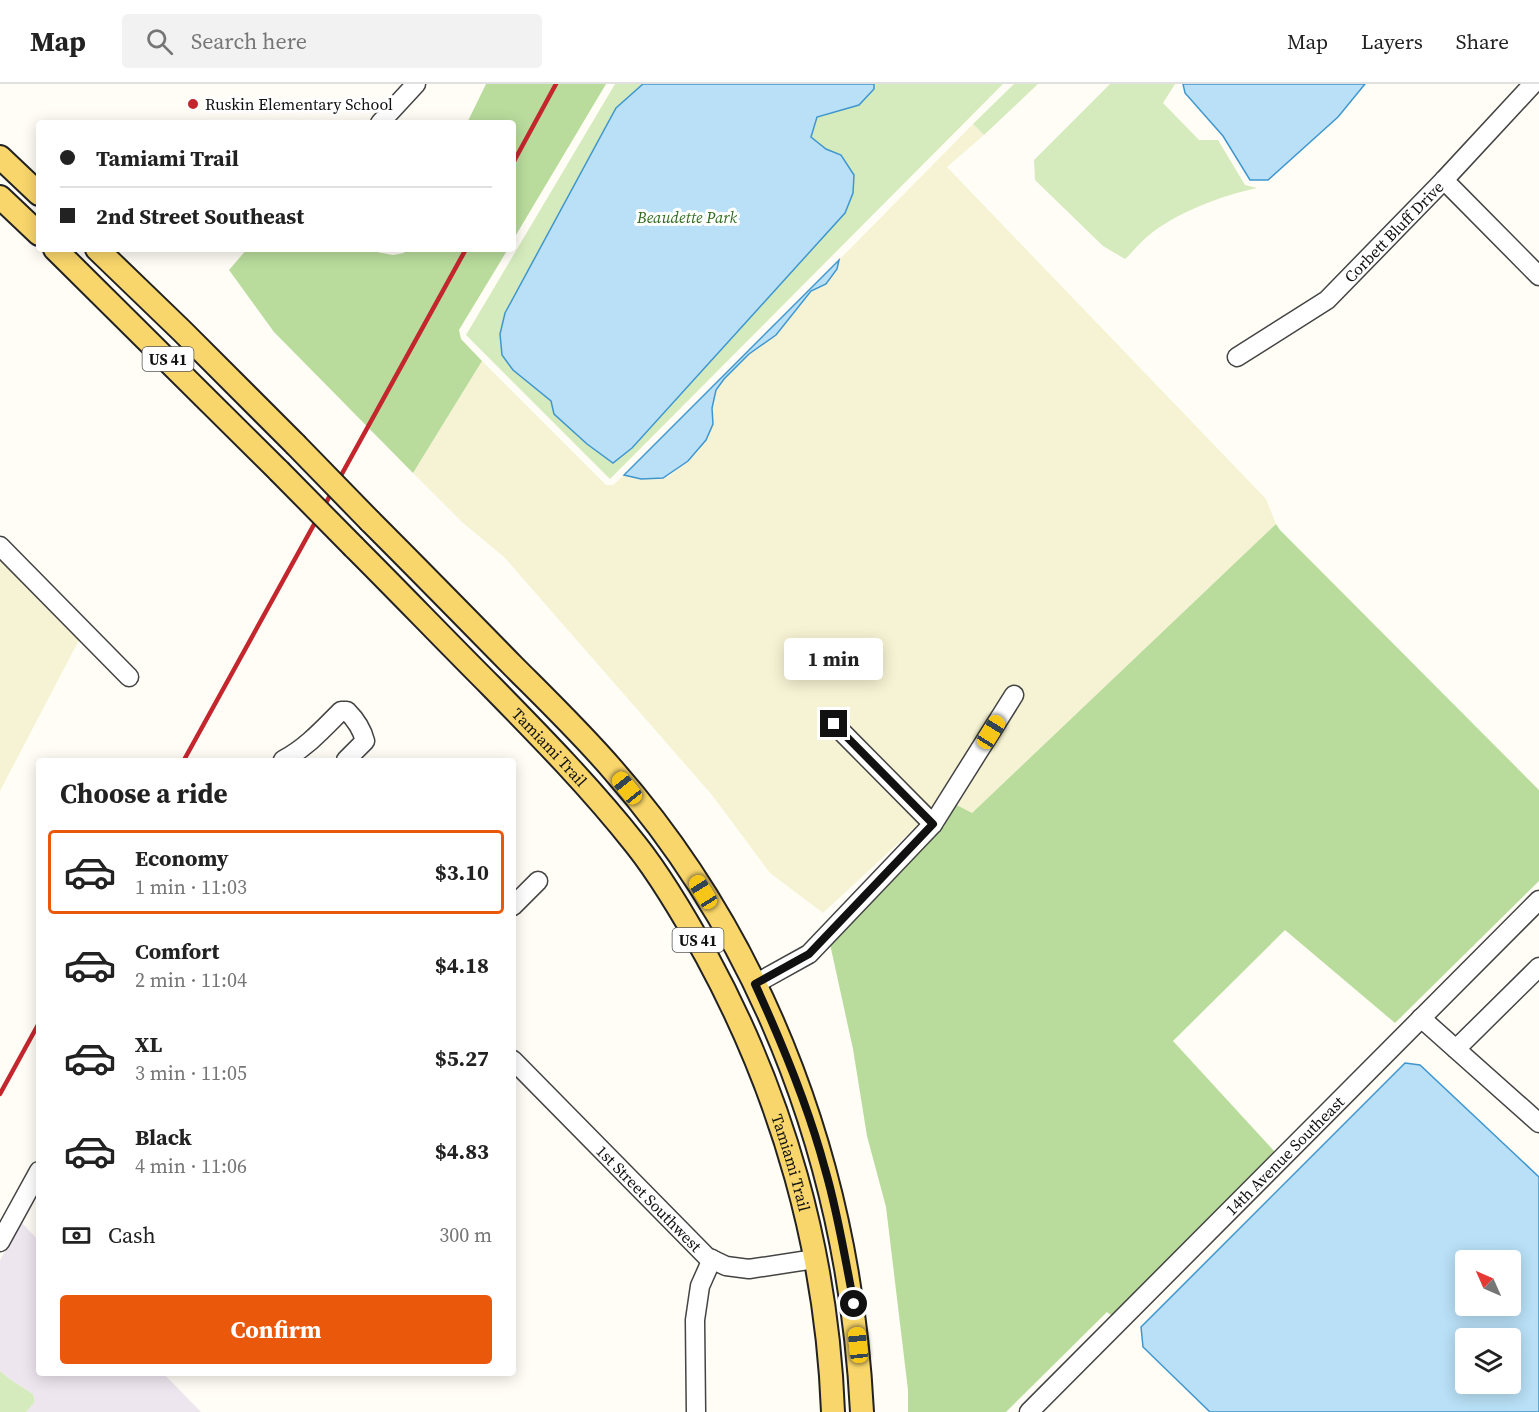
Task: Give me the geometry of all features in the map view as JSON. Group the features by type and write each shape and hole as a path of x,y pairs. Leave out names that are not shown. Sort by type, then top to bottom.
{"main road":[{"path":"0,157 36,191"},
{"path":"0,197 36,231"},
{"name":"Tamiami Trail","path":"58,252 279,471 557,754 637,846 668,890 730,999 755,1055 794,1167 808,1216 826,1319 832,1373 833,1412"},
{"name":"Tamiami Trail","path":"100,252 295,444 563,716 614,771 655,822 692,875 724,926 755,984 786,1053 806,1106 826,1170 842,1238 854,1304 862,1412"}],"street":[{"path":"383,120 416,84"},
{"name":"Corbett Bluff Drive","path":"1237,357 1327,300 1444,180 1533,84"},
{"path":"1444,180 1539,276"},
{"path":"0,546 129,677"},
{"path":"755,984 809,954 933,824 1014,695"},
{"path":"288,758 318,734 341,711 347,711 362,730 365,741 348,758"},
{"path":"834,724 933,824"},
{"path":"516,903 538,881"},
{"name":"14th Avenue Southeast","path":"1029,1412 1539,900"},
{"path":"1456,1049 1539,967"},
{"path":"1421,1018 1539,1123"},
{"name":"1st Street Southwest","path":"516,1063 707,1257 726,1266 749,1269 815,1258"},
{"path":"0,1242 36,1176"},
{"path":"696,1412 695,1320 700,1286 712,1259"}],"shaded area":[{"path":"973,124 984,135 947,167 1266,499 1276,524 972,813 932,812 833,712 822,724 920,823 823,913 770,873 712,795 504,557 463,523 413,473 482,361 606,485 613,485 624,475 641,479 669,476 699,450 713,424 712,408 716,390 724,379 749,354 776,335 811,291 826,284 837,269 839,260"},
{"path":"0,557 80,638 0,791"},
{"path":"21,1222 36,1238 36,1376 166,1376 201,1412 26,1412 35,1402 33,1394 0,1371 0,1260"}],"green space":[{"path":"486,84 606,84 516,235 516,120 468,120"},
{"name":"Beaudette Park","path":"615,84 1003,84 610,479 466,335"},
{"path":"1014,84 1038,84 984,135 973,124"},
{"path":"1110,84 1175,84 1163,103 1199,140 1218,140 1245,185 1257,188 1229,195 1185,213 1145,238 1125,259 1103,246 1035,180 1034,160"},
{"path":"244,252 376,252 393,255 404,252 506,252 459,330 461,339 482,361 413,473 274,332 229,270"},
{"path":"1276,524 1539,790 1539,881 1395,1023 1285,930 1173,1041 1275,1152 1112,1316 1107,1312 1006,1412 908,1412 908,1390 886,1207 867,1136 853,1049 830,944 945,825 932,812 945,799 972,813"},
{"path":"0,1371 33,1394 35,1402 26,1412 0,1412"}],"water":[{"name":"Beaudette Park","path":"643,84 874,84 874,89 859,105 817,117 811,137 826,149 841,155 854,175 853,193 845,213 632,448 613,463 587,444 554,414 551,401 513,370 502,355 500,334 505,313 616,108"},
{"path":"1183,84 1365,84 1338,117 1268,180 1250,180 1223,136 1185,93"},
{"path":"839,260 837,269 826,284 811,291 776,335 749,354 724,379 716,390 712,408 713,424 706,440 688,461 663,478 641,479 624,475"},
{"path":"1405,1063 1420,1065 1539,1177 1539,1412 1210,1412 1143,1347 1141,1327"}],"railway":[{"path":"516,157 556,84"},
{"path":"185,758 464,252"},
{"path":"0,1094 36,1028"}],"place":[{"name":"Ruskin Elementary School","path":"193,104"}],"route":[{"path":"834,724 933,824 809,954 755,984 782,1042 813,1127 842,1238 854,1304"}]}
